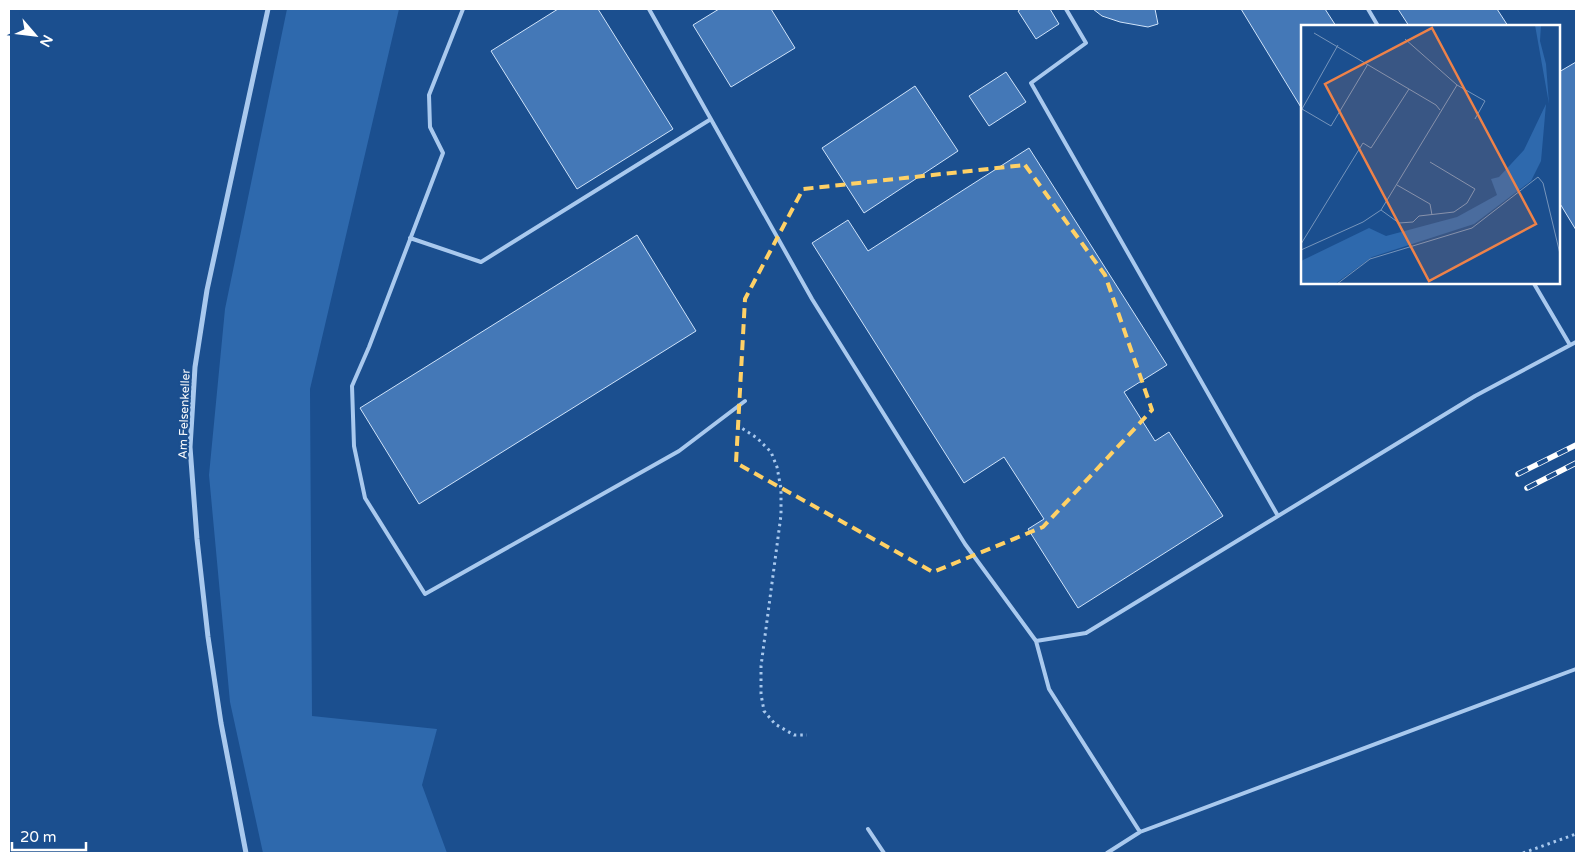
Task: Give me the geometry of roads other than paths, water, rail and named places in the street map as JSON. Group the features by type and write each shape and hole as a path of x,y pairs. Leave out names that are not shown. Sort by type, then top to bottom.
{"street":[{"name":"Am Felsenkeller","path":"246,853 221,722 208,637 197,539 190,448 195,367 207,290 268,9"}],"lane":[{"path":"463,9 429,95 430,127 443,153 352,386 354,446 365,498 425,594 679,451 745,401"},
{"path":"649,9 812,299 965,544 1036,641 1049,689 1140,832"},
{"path":"1066,9 1086,43 1031,83 1278,516"},
{"path":"1368,9 1377,25"},
{"path":"410,238 481,262 711,119"},
{"path":"1534,284 1570,345"},
{"path":"1036,641 1086,632 1475,396 1576,342"},
{"path":"1107,853 1140,832 1576,669"},
{"path":"868,829 884,853"}],"railway":[{"path":"1518,474 1576,445"},
{"path":"1527,488 1576,463"}]}
